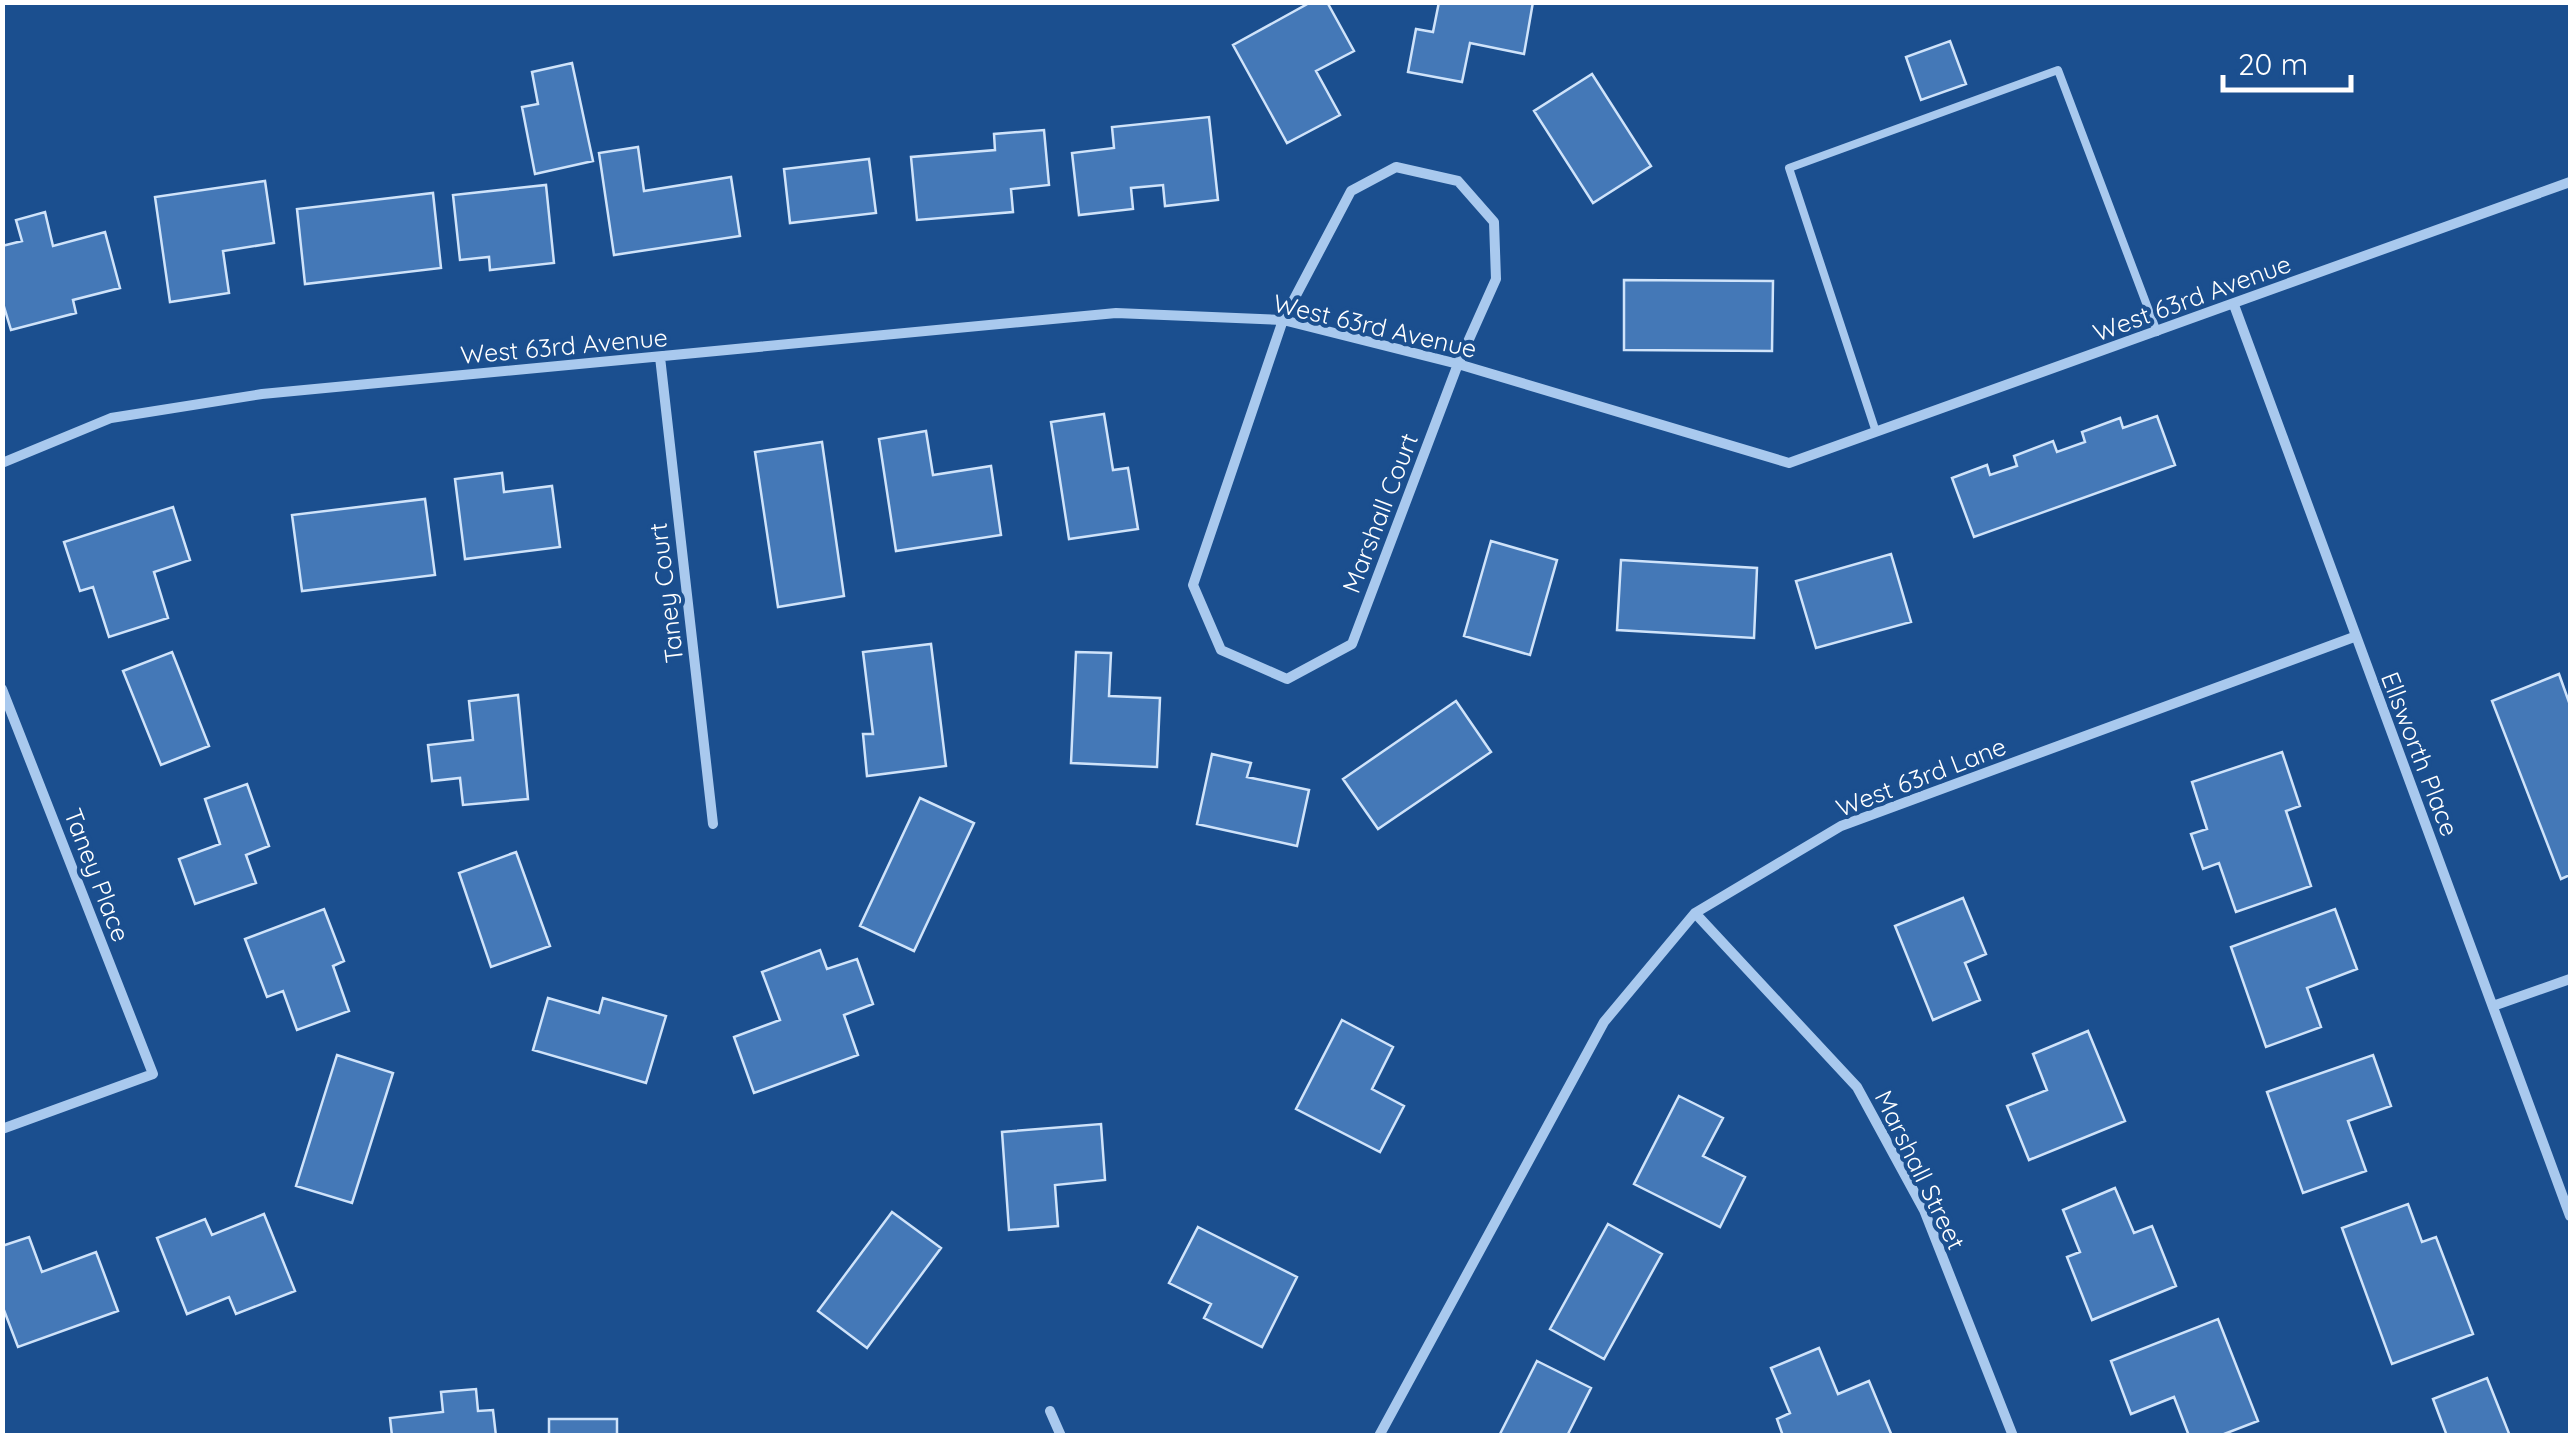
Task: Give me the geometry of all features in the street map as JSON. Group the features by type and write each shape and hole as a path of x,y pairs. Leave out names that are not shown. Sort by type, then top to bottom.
{"street":[{"name":"Marshall Court","path":"1396,168 1458,181 1494,222 1496,280 1458,364 1352,644 1287,679 1221,650 1193,585 1283,320 1351,191 1396,168"},
{"name":"West 63rd Avenue","path":"2,463 111,418 262,394 1116,313 1283,320 1458,364 1789,463 2570,182"},
{"name":"Ellsworth Place","path":"2234,305 2570,1216"},
{"name":"Taney Court","path":"660,357 713,824"},
{"name":"West 63rd Lane","path":"1378,1436 1604,1022 1695,912 1841,826 2354,637"},
{"name":"Taney Place","path":"2,690 153,1074 2,1130"},
{"name":"Marshall Street","path":"1695,912 1857,1087 1924,1210 2013,1436"},
{"path":"2493,1006 2570,979"},
{"path":"1050,1411 1061,1436"}],"lane":[{"path":"1876,432 1789,168 2058,70 2158,332"}],"building":[{"path":"1311,2 1327,2 1354,51 1316,71 1340,115 1287,143 1233,45"},
{"path":"1439,2 1533,2 1524,54 1470,43 1462,82 1408,72 1416,29 1433,32"},
{"path":"1950,41 1966,84 1921,100 1906,57"},
{"path":"572,63 593,161 535,174 522,107 538,104 532,72"},
{"path":"1592,74 1651,166 1593,203 1534,111"},
{"path":"1209,117 1218,200 1165,206 1163,185 1131,188 1133,209 1079,215 1072,153 1114,148 1112,127"},
{"path":"1044,130 1049,185 1011,189 1013,212 917,220 911,157 995,150 994,134"},
{"path":"638,147 644,191 731,177 740,236 614,255 599,153"},
{"path":"869,159 876,213 790,223 784,169"},
{"path":"265,181 274,243 223,251 229,293 170,302 155,197"},
{"path":"546,185 554,263 490,270 489,257 460,260 453,195"},
{"path":"433,193 441,268 305,284 297,209"},
{"path":"45,212 53,246 105,232 120,288 73,300 76,313 11,330 2,300 2,246 22,241 16,220"},
{"path":"1624,280 1773,281 1772,351 1624,350"},
{"path":"1104,414 1113,470 1128,468 1138,529 1069,539 1051,422"},
{"path":"2157,416 2175,465 1974,537 1952,478 1987,465 1990,475 2017,466 2014,456 2053,441 2057,452 2085,442 2082,432 2120,418 2123,428"},
{"path":"926,431 933,475 991,466 1001,535 896,551 879,439"},
{"path":"822,442 844,596 778,607 755,452"},
{"path":"502,473 504,492 552,486 560,547 465,559 455,479"},
{"path":"425,499 435,575 302,591 292,515"},
{"path":"173,507 190,560 154,572 168,618 109,637 93,587 80,591 64,542"},
{"path":"1491,541 1557,560 1530,655 1464,636"},
{"path":"1891,554 1911,622 1816,648 1796,581"},
{"path":"1621,560 1757,568 1754,638 1617,630"},
{"path":"931,644 946,766 867,776 863,734 873,734 863,652"},
{"path":"172,652 209,746 161,765 123,671"},
{"path":"1076,652 1111,653 1109,696 1160,698 1157,767 1071,763"},
{"path":"2559,674 2570,705 2570,875 2561,879 2492,701"},
{"path":"518,695 528,799 463,805 460,778 432,781 428,745 473,740 469,701"},
{"path":"1456,701 1491,752 1378,829 1343,779"},
{"path":"2282,752 2300,806 2286,811 2311,886 2236,912 2219,863 2203,869 2191,834 2207,829 2192,782"},
{"path":"1212,754 1251,763 1247,777 1309,790 1297,846 1197,824"},
{"path":"247,784 269,846 246,855 256,883 195,904 179,859 220,844 205,799"},
{"path":"920,798 974,823 914,951 860,926"},
{"path":"516,852 550,946 491,967 459,873"},
{"path":"1963,898 1986,954 1965,963 1980,1000 1933,1020 1895,926"},
{"path":"324,909 344,961 333,966 349,1011 297,1030 283,991 267,997 245,939"},
{"path":"2335,909 2357,969 2307,988 2321,1027 2266,1047 2231,947"},
{"path":"820,950 827,969 857,959 873,1004 844,1015 858,1055 754,1093 734,1037 780,1020 762,972"},
{"path":"548,998 599,1013 603,998 666,1016 646,1083 533,1050"},
{"path":"1342,1020 1393,1047 1372,1089 1404,1106 1380,1152 1296,1109"},
{"path":"2088,1031 2125,1121 2029,1160 2007,1106 2047,1090 2033,1054"},
{"path":"337,1055 393,1073 352,1203 296,1186"},
{"path":"2373,1055 2391,1106 2348,1121 2366,1171 2303,1193 2267,1092"},
{"path":"1679,1096 1723,1118 1703,1156 1745,1177 1720,1227 1634,1184"},
{"path":"1101,1124 1105,1180 1055,1185 1058,1226 1009,1230 1002,1132"},
{"path":"2115,1188 2134,1233 2152,1226 2176,1286 2092,1320 2067,1257 2080,1252 2063,1210"},
{"path":"2408,1204 2422,1242 2436,1237 2473,1334 2392,1364 2342,1228"},
{"path":"892,1212 941,1248 867,1348 818,1311"},
{"path":"264,1214 295,1291 236,1314 229,1297 187,1314 157,1238 205,1219 212,1235"},
{"path":"1608,1224 1662,1254 1604,1359 1550,1329"},
{"path":"1198,1227 1297,1277 1262,1347 1204,1318 1211,1304 1169,1283"},
{"path":"29,1237 42,1272 96,1252 118,1311 18,1347 2,1305 2,1246"},
{"path":"2218,1319 2258,1421 2219,1436 2189,1436 2174,1397 2131,1414 2111,1361"},
{"path":"1819,1348 1838,1394 1869,1381 1892,1436 1783,1436 1777,1419 1790,1413 1771,1368"},
{"path":"1537,1361 1591,1388 1567,1436 1499,1436"},
{"path":"2487,1378 2510,1436 2447,1436 2433,1399"},
{"path":"476,1389 478,1411 493,1410 496,1436 392,1436 390,1418 443,1412 441,1392"},
{"path":"549,1419 617,1419 617,1436 549,1436"}]}
